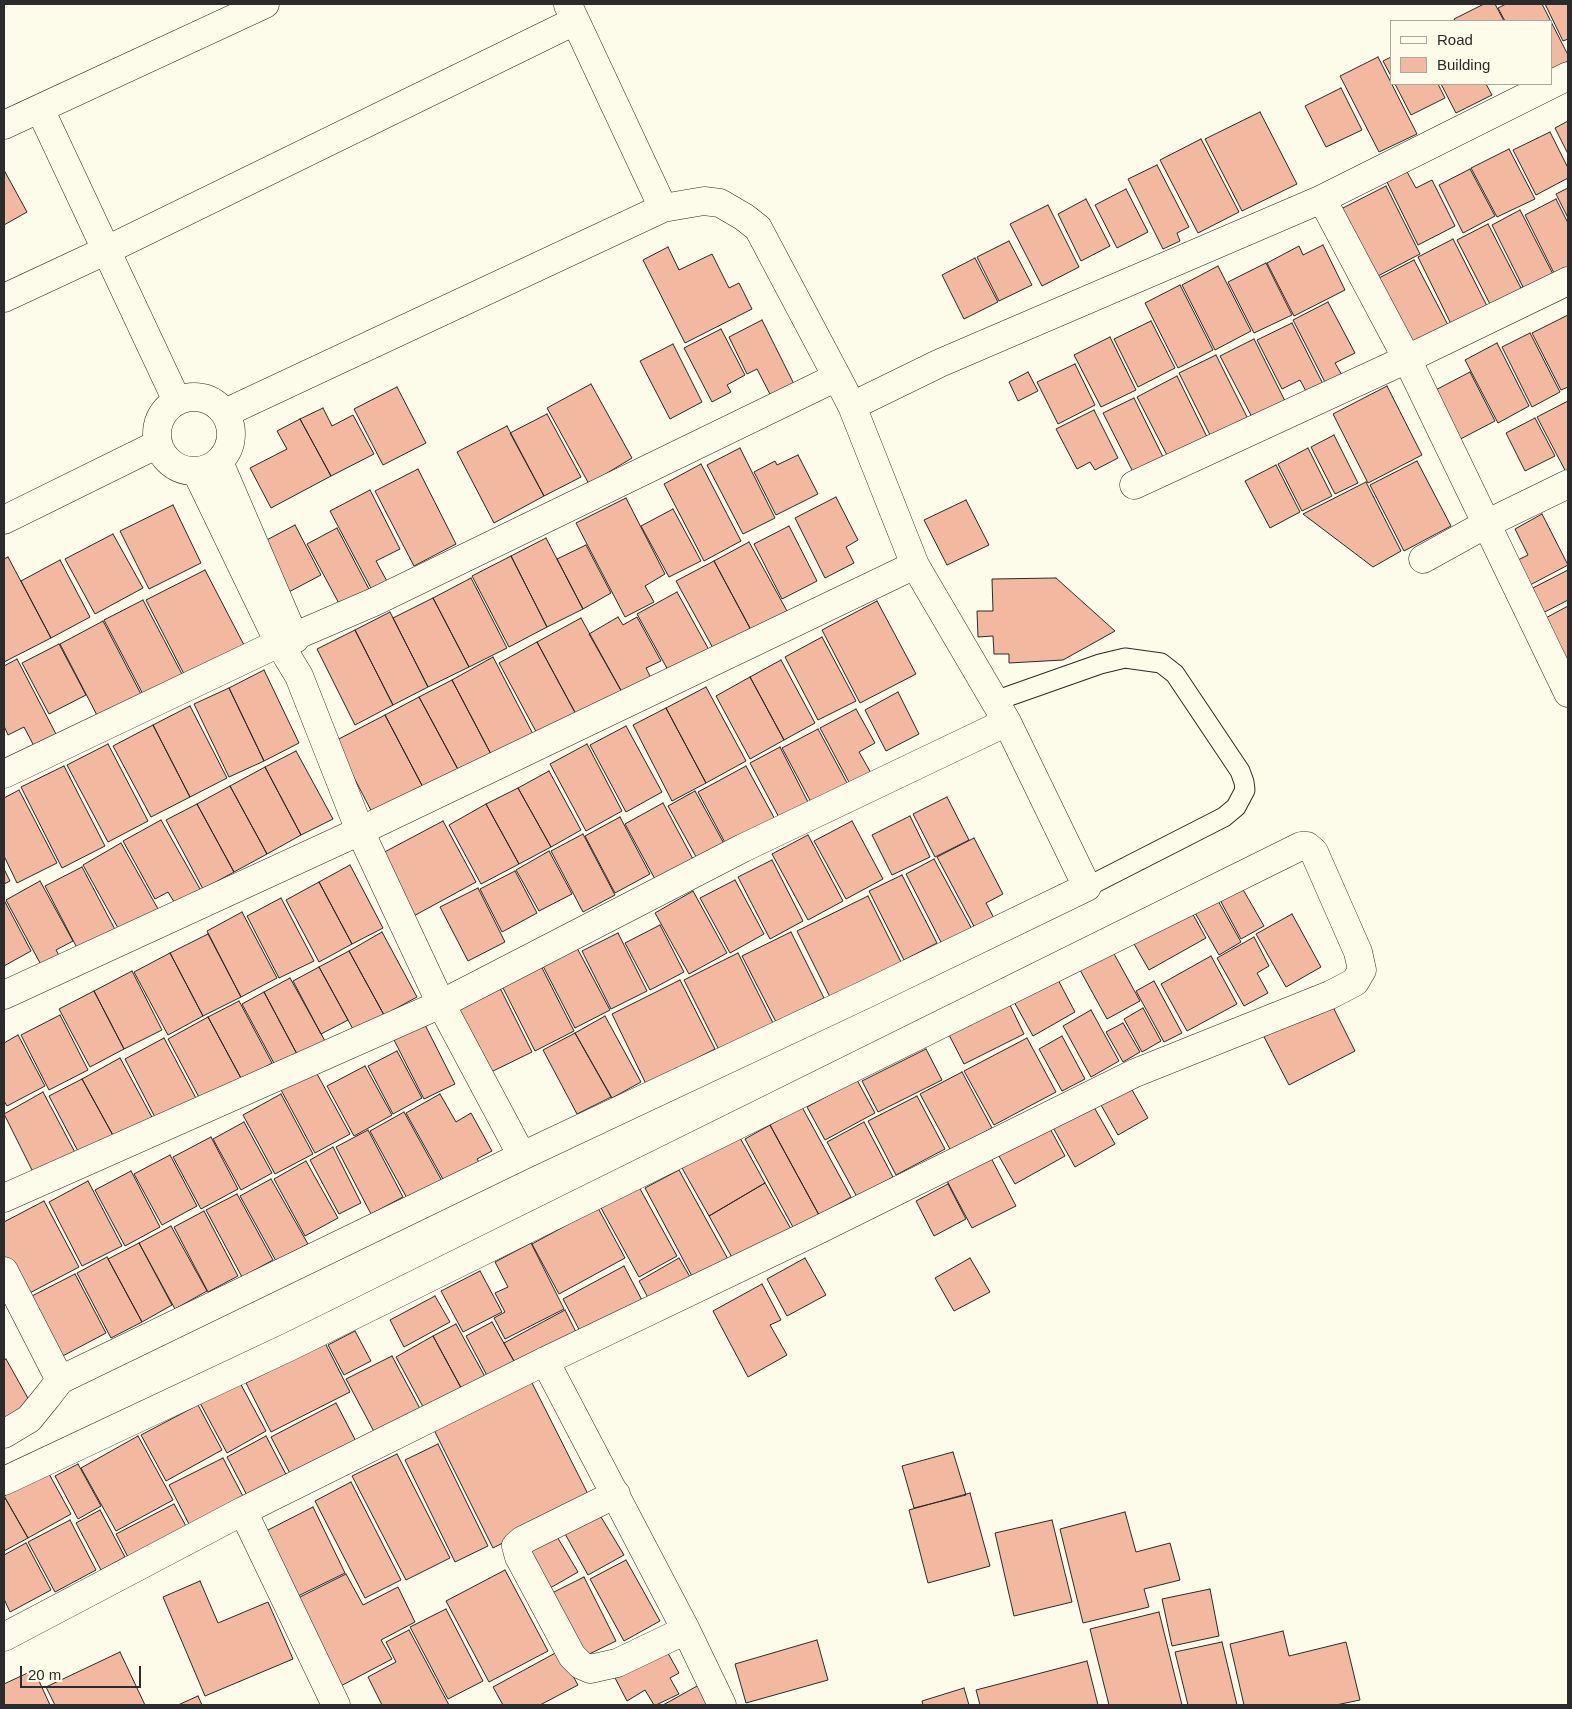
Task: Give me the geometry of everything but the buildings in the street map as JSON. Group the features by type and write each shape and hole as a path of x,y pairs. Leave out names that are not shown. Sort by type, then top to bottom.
{"street":[{"path":"4,125 265,4"},
{"path":"4,298 107,250 571,12 663,208"},
{"path":"1552,84 1568,76"},
{"path":"852,406 940,364 1322,199 1550,85"},
{"path":"40,109 177,400"},
{"path":"1322,199 1408,358 1568,689"},
{"path":"4,1434 28,1419 48,1397 60,1380 522,1156 864,996 1088,887 1001,712 915,565 852,406 758,228 720,203 704,202 663,208 226,413"},
{"path":"1134,485 1408,358 1568,281"},
{"path":"4,774 287,639 383,598 837,377"},
{"path":"188,397 209,399 226,413 232,433 230,444 226,454 208,467 184,471 172,465 163,456 158,444 157,429 162,414 177,400 188,397"},
{"path":"4,520 158,444"},
{"path":"208,467 287,639 299,676 360,831 441,1004 522,1156"},
{"path":"1423,560 1488,523 1568,484"},
{"path":"4,995 360,831 915,565"},
{"path":"4,1198 441,1004 1001,712"},
{"path":"4,1481 291,1346 1296,848 1306,846 1314,852 1360,958 1362,970 1355,982 1135,1074 818,1230 545,1361 243,1511 4,1637"},
{"path":"4,1271 60,1380"},
{"path":"545,1361 686,1630 722,1705"},
{"path":"616,1494 523,1540 516,1546 519,1557 572,1656 590,1669 617,1663 686,1630"},
{"path":"243,1511 336,1705"}],"lane":[{"path":"1001,712 1100,664 1125,658 1161,663 1175,674 1240,771 1245,790 1242,799 1224,817 1088,887"}]}
